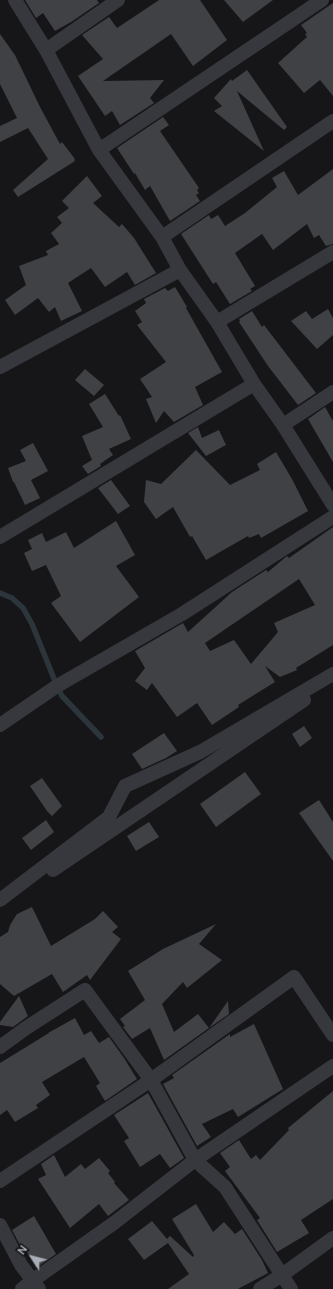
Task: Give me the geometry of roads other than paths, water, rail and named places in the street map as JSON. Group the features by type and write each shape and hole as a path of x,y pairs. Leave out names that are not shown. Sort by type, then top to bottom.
{"street":[{"path":"15,0 46,50 99,150 162,237 180,270 217,322 254,384 283,425 333,505"},
{"path":"46,50 118,0"},
{"path":"99,150 322,0"},
{"path":"162,237 333,121"},
{"path":"217,322 333,252"},
{"path":"0,367 180,270"},
{"path":"0,537 254,384"},
{"path":"283,425 333,392"},
{"path":"0,726 56,686 182,614 333,516"},
{"path":"0,900 109,817 125,786 200,752 333,674"},
{"path":"0,906 333,681"},
{"path":"0,1181 151,1080 294,977 333,1035"},
{"path":"0,1048 26,1028 85,990 151,1080 195,1160 225,1187 291,1289"},
{"path":"0,1225 31,1286 195,1160 333,1066"},
{"path":"260,1289 333,1238"}],"waterway":[{"path":"0,593 12,598 23,608 32,624 62,696 101,737"}]}
